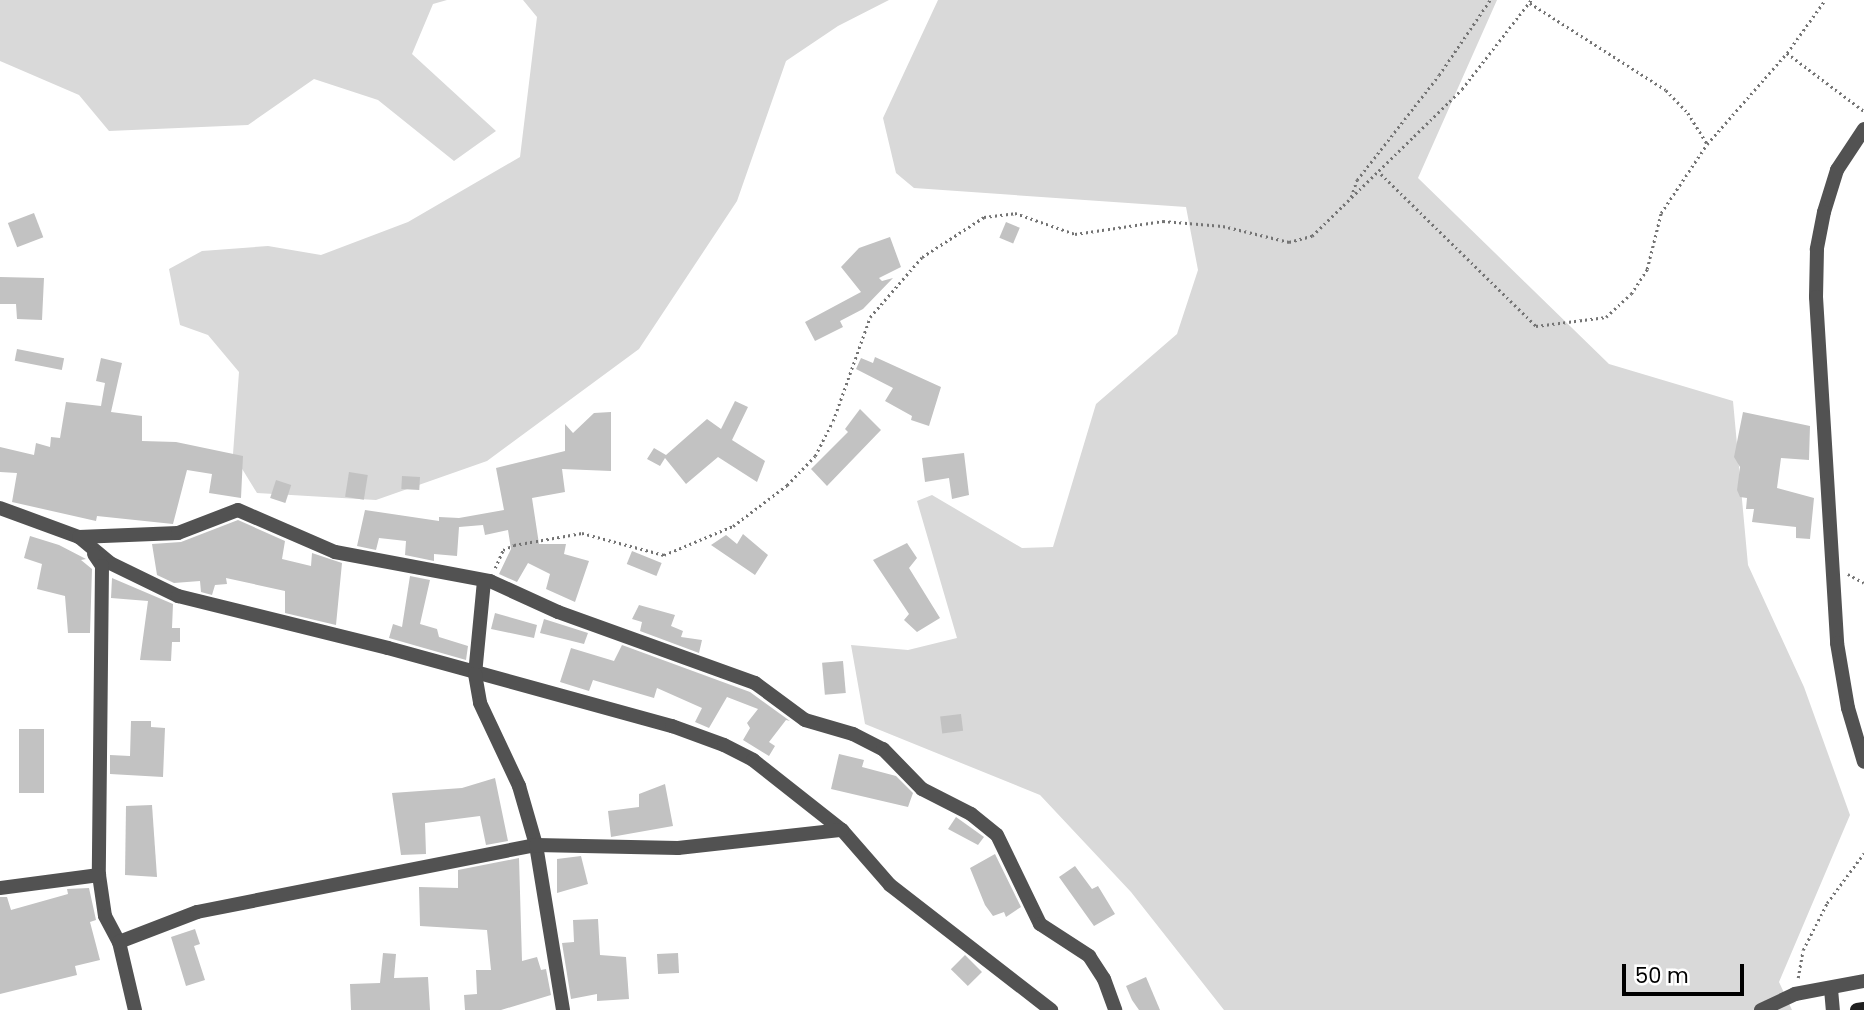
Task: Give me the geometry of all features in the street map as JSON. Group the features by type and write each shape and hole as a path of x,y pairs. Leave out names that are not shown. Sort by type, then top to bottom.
{"street":[{"path":"1864,129 1837,170 1825,212 1817,249 1816,297 1837,643 1848,708 1864,762"},
{"path":"0,508 79,537 110,563 178,596 672,726 724,745 753,760 842,830 890,885 1051,1010"},
{"path":"79,537 178,533 238,510 335,552 487,581 558,612 755,683 805,720 827,730 853,734 883,749 922,789 971,814 997,835 1040,924 1089,956 1104,979 1115,1010"},
{"path":"79,537 102,566 99,875 105,916 119,942 135,1010"},
{"path":"487,581 475,674 480,703 519,786 536,845 563,1010"},
{"path":"119,942 197,912 536,845 678,848 842,830"},
{"path":"0,888 99,875"},
{"path":"1761,1010 1795,994 1864,981"},
{"path":"1831,989 1833,1010"}],"path":[{"path":"1350,200 1357,180 1439,75 1490,0"},
{"path":"1380,173 1536,326 1606,317 1631,294 1647,269 1661,213 1707,144 1787,53 1825,0"},
{"path":"487,581 503,550 514,545 582,533 664,555 733,526 787,485 815,456 833,421 870,317 922,257 984,217 1016,214 1075,234 1163,221 1223,226 1289,242 1312,236 1380,173 1462,89 1530,1 1666,90 1688,113 1707,144"},
{"path":"1787,53 1864,111"},
{"path":"1795,994 1803,950 1827,903 1864,853"}],"shaded area":[{"path":"0,0 447,0 433,4 412,54 496,131 454,161 378,100 314,79 248,125 109,131 79,95 0,61"},
{"path":"523,0 889,0 838,26 786,61 737,201 639,349 487,461 376,500 257,493 233,454 239,372 208,335 180,325 169,269 202,251 268,246 321,255 408,222 520,157 537,17"},
{"path":"938,0 1497,0 1418,178 1609,364 1733,401 1748,565 1804,687 1850,815 1779,982 1792,1010 1224,1010 1131,892 1040,795 865,724 851,645 908,650 957,638 917,501 932,495 1022,548 1053,547 1096,404 1177,334 1198,270 1186,207 914,188 896,173 883,118"}],"building":[{"path":"34,213 43,237 17,247 8,223"},
{"path":"1006,222 1020,228 1013,244 999,238"},
{"path":"890,237 901,267 879,278 882,281 893,278 863,309 840,321 843,327 815,341 805,322 861,292 841,267 859,248"},
{"path":"0,277 44,278 42,320 17,319 16,304 0,304"},
{"path":"17,349 64,358 62,370 15,361"},
{"path":"875,357 941,387 929,426 911,420 912,416 885,401 893,388 856,369 861,358 873,363"},
{"path":"101,358 122,363 111,412 142,416 142,441 176,442 243,456 241,498 209,493 212,474 187,470 173,524 97,516 96,521 12,502 17,473 0,472 0,447 34,455 36,443 50,447 51,437 60,438 66,402 101,406 105,383 96,381"},
{"path":"735,401 748,407 732,440 765,461 757,482 718,457 686,484 665,458 660,466 647,459 654,448 666,455 707,419 721,429"},
{"path":"860,409 881,430 827,486 811,469 848,432 845,429"},
{"path":"611,412 611,471 562,469 565,492 532,498 539,544 566,544 564,554 589,561 575,602 546,589 550,574 528,563 517,582 499,574 511,549 508,530 485,535 483,525 459,527 457,556 434,554 434,561 405,555 406,541 379,538 376,550 357,546 365,510 439,521 439,517 459,518 504,510 496,468 565,451 565,424 573,433 594,413"},
{"path":"1743,412 1810,426 1809,460 1781,458 1777,488 1814,498 1810,539 1796,538 1796,527 1752,522 1754,509 1746,509 1747,498 1740,497 1737,490 1740,467 1734,457"},
{"path":"964,453 969,495 952,499 949,478 925,482 922,458"},
{"path":"349,472 368,475 364,500 345,497"},
{"path":"402,476 420,477 419,490 401,489"},
{"path":"276,480 291,485 285,503 270,498"},
{"path":"238,520 285,541 282,559 311,566 312,553 342,563 336,625 285,613 285,591 226,578 227,584 215,585 212,595 201,592 200,581 174,583 157,575 152,544 181,542"},
{"path":"743,534 768,555 755,575 711,545 726,535 737,544"},
{"path":"30,536 59,545 86,559 81,560 92,569 90,633 68,633 65,596 37,589 42,564 24,558"},
{"path":"907,543 917,558 909,568 940,618 917,632 904,620 909,614 873,560"},
{"path":"632,551 662,563 656,576 627,564"},
{"path":"410,576 430,580 420,624 437,629 439,637 468,646 466,660 389,638 393,624 402,627"},
{"path":"112,578 173,604 172,628 180,628 180,642 172,642 171,661 140,660 148,601 111,598"},
{"path":"639,605 675,615 671,626 683,631 681,637 702,640 699,653 640,631 642,622 632,619"},
{"path":"495,613 537,625 534,638 491,629"},
{"path":"544,619 588,633 584,644 540,633"},
{"path":"622,645 750,692 790,721 786,720 769,742 775,746 769,756 743,740 750,728 747,723 758,709 727,697 709,728 695,722 702,708 657,688 654,698 593,680 589,691 560,682 571,648 614,661"},
{"path":"843,661 846,693 825,695 822,663"},
{"path":"961,714 963,731 942,733 940,717"},
{"path":"131,721 151,721 151,727 165,728 163,777 110,774 110,755 130,756"},
{"path":"19,729 44,729 44,793 19,793"},
{"path":"839,754 864,760 862,767 896,776 913,793 908,807 831,789"},
{"path":"495,778 508,841 486,845 480,816 425,823 426,854 401,855 392,793 462,788"},
{"path":"665,784 673,826 611,837 608,811 639,807 639,794"},
{"path":"152,805 157,877 125,875 126,806"},
{"path":"956,817 984,837 978,845 948,829"},
{"path":"995,854 1021,907 1006,917 1004,912 993,916 985,905 970,868"},
{"path":"581,856 588,884 557,893 557,859"},
{"path":"519,858 522,961 537,957 541,970 546,969 551,995 501,1010 465,1010 464,995 477,994 476,970 491,970 487,930 420,926 419,887 458,888 458,870"},
{"path":"1075,866 1092,889 1098,886 1115,914 1094,926 1059,877"},
{"path":"89,888 96,920 90,922 100,960 75,966 77,975 0,994 0,897 7,897 11,910 68,894 67,889"},
{"path":"598,919 600,955 626,957 629,999 597,1001 597,994 571,999 562,943 574,942 573,920"},
{"path":"195,929 200,944 194,946 205,980 186,986 171,937"},
{"path":"383,953 396,954 394,978 428,977 430,1010 351,1010 350,984 380,983"},
{"path":"678,953 679,973 658,974 657,954"},
{"path":"965,955 982,972 968,986 951,969"},
{"path":"1146,977 1160,1010 1139,1010 1126,986"}]}
